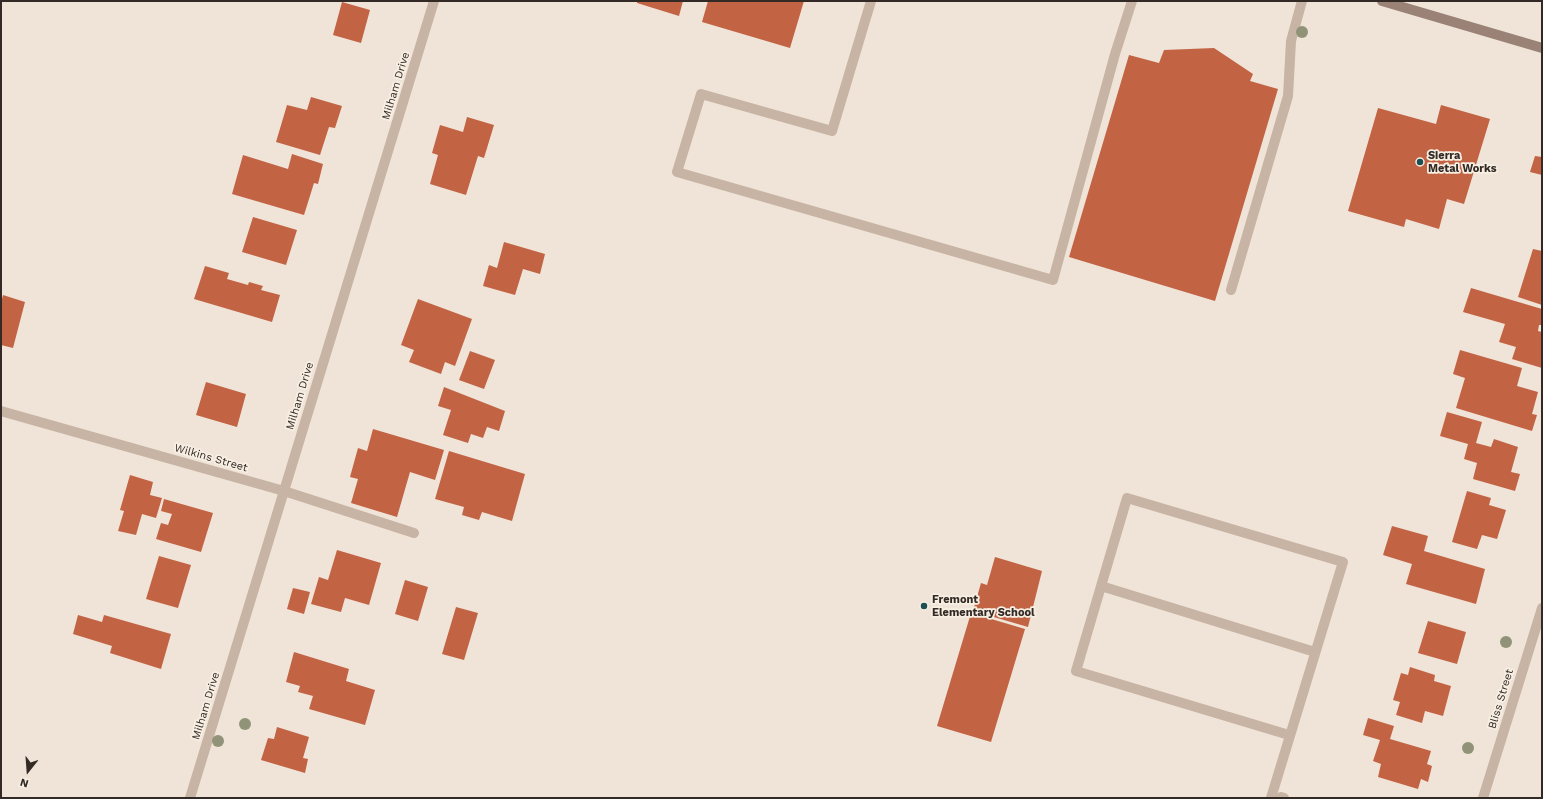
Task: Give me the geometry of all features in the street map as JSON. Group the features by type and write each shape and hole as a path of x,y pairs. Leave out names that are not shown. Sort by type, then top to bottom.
{"main road":[{"path":"1382,1 1542,48"}],"street":[{"name":"Milham Drive","path":"190,798 434,1"},
{"path":"871,1 832,131 701,94 677,172 1053,280 1115,54 1132,1"},
{"path":"1231,290 1288,96 1291,41 1302,1"},
{"name":"Wilkins Street","path":"1,410 284,491 414,533"},
{"path":"1271,798 1343,562 1127,498 1076,671 1289,735"},
{"path":"1101,586 1315,652"},
{"name":"Bliss Street","path":"1483,798 1542,608"}],"building":[{"path":"637,1 683,1 679,16 637,3"},
{"path":"708,1 804,1 790,48 702,22"},
{"path":"342,2 370,10 361,43 333,35"},
{"path":"1214,48 1253,74 1250,81 1278,89 1215,301 1069,257 1129,55 1159,63 1164,50"},
{"path":"311,97 342,106 335,128 329,127 320,155 276,142 287,105 307,110"},
{"name":"Sierra Metal Works","path":"1441,105 1490,119 1464,204 1447,199 1439,229 1406,219 1404,227 1348,211 1378,108 1436,124"},
{"path":"467,117 494,125 484,158 478,156 466,195 430,184 438,155 432,153 440,125 463,132"},
{"path":"292,154 323,164 318,184 314,183 304,215 232,194 243,155 288,169"},
{"path":"1535,156 1542,157 1542,175 1530,172"},
{"path":"253,217 297,230 286,265 242,252"},
{"path":"504,242 545,254 540,274 523,269 515,295 483,286 489,265 497,268"},
{"path":"1533,249 1542,251 1542,305 1518,297"},
{"path":"205,266 229,273 227,279 248,285 249,282 263,286 261,290 280,295 272,322 194,299"},
{"path":"1471,288 1542,309 1542,325 1539,325 1538,331 1542,332 1542,368 1512,359 1516,347 1499,342 1505,324 1463,312"},
{"path":"3,295 25,302 13,348 1,345 1,303"},
{"path":"418,299 472,319 455,366 445,362 441,374 409,362 414,350 401,345"},
{"path":"1460,350 1522,368 1517,386 1538,392 1532,414 1537,415 1532,431 1456,408 1465,378 1453,374"},
{"path":"470,351 495,360 484,389 459,380"},
{"path":"206,382 246,394 237,427 196,415"},
{"path":"444,387 505,411 499,431 487,427 483,438 471,434 468,443 443,435 451,410 438,406"},
{"path":"1447,412 1482,422 1476,443 1491,447 1494,439 1518,447 1511,472 1520,474 1515,491 1473,479 1477,463 1464,459 1468,444 1440,436"},
{"path":"373,429 444,450 435,480 410,472 397,517 351,503 358,479 350,477 358,448 367,451"},
{"path":"449,451 525,474 512,521 482,512 479,520 462,515 464,507 435,499"},
{"path":"130,475 153,482 150,495 162,498 156,518 142,514 136,535 118,531 124,511 120,510"},
{"path":"1467,491 1491,498 1489,505 1506,510 1497,539 1482,535 1477,549 1452,542"},
{"path":"164,499 213,513 201,552 156,539 161,523 168,525 172,514 161,511"},
{"path":"1392,526 1428,536 1424,551 1485,569 1476,604 1406,584 1412,564 1383,555"},
{"path":"337,550 381,563 369,605 345,598 341,612 311,604 319,577 328,580"},
{"path":"159,556 191,565 178,608 146,599"},
{"path":"995,557 1042,571 1028,627 973,611 981,583 987,585"},
{"path":"405,580 428,587 418,621 395,614"},
{"path":"293,588 310,592 304,614 287,609"},
{"path":"456,607 478,613 464,660 442,654"},
{"path":"971,613 1025,629 991,742 937,726"},
{"path":"78,615 102,622 104,615 171,634 161,669 110,653 112,646 73,634"},
{"path":"1428,621 1466,632 1457,664 1418,653"},
{"path":"294,652 349,669 346,681 375,690 365,725 309,709 313,696 298,692 300,686 286,682"},
{"path":"1410,667 1435,675 1434,681 1451,686 1443,716 1425,711 1422,723 1396,715 1400,702 1393,700 1401,673 1408,675"},
{"path":"1368,718 1394,726 1390,739 1431,751 1427,764 1432,766 1428,782 1421,779 1418,789 1378,777 1381,764 1373,761 1380,740 1363,735"},
{"path":"277,727 309,737 303,758 308,759 305,773 261,760 268,738 274,739"}],"place":[{"name":"Sierra Metal Works","path":"1420,162"},
{"name":"Fremont Elementary School","path":"924,606"}]}
